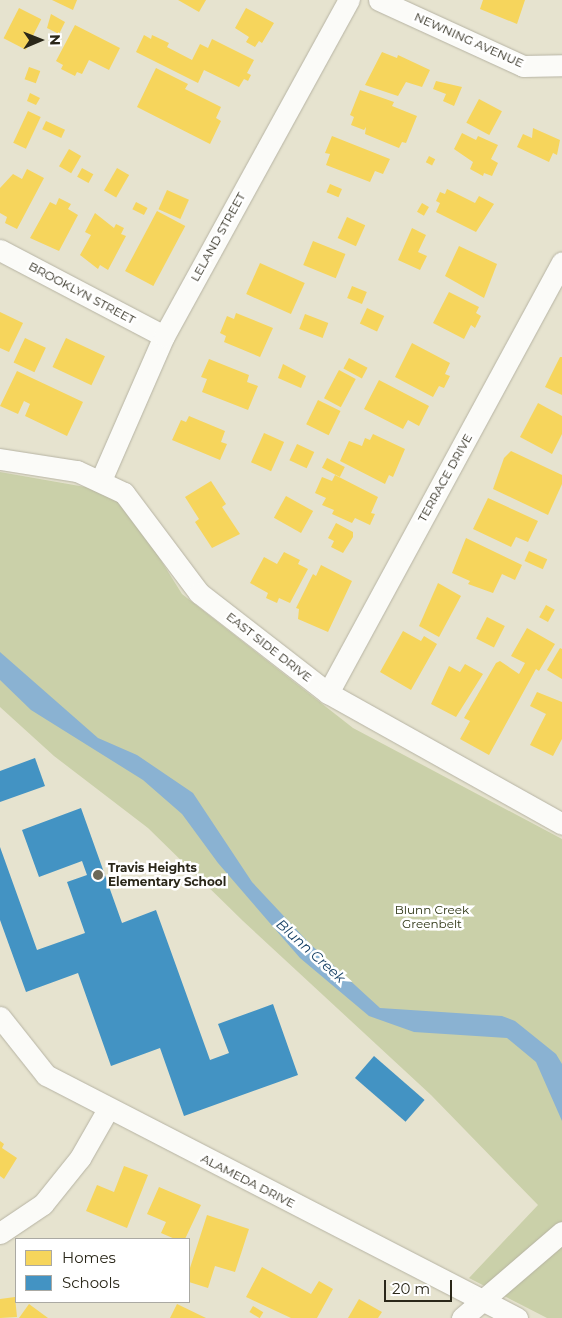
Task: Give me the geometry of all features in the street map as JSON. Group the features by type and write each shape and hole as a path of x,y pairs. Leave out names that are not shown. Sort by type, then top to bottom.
{"street":[{"name":"LELAND STREET","path":"101,480 164,336 349,0"},
{"name":"NEWNING AVENUE","path":"379,0 523,66 562,64"},
{"name":"BROOKLYN STREET","path":"0,250 164,336"},
{"name":"TERRACE DRIVE","path":"328,693 562,262"},
{"name":"EAST SIDE DRIVE","path":"0,459 76,471 101,480 124,493 199,593 328,693 562,824"},
{"name":"ALAMEDA DRIVE","path":"0,1017 46,1075 108,1110 517,1318"},
{"path":"0,1233 42,1204 80,1158 108,1110"},
{"path":"462,1318 481,1299 562,1232"}],"green space":[{"name":"Blunn Creek Greenbelt","path":"0,472 91,488 117,499 142,530 182,594 353,728 562,839 562,1318 547,1318 469,1278 538,1205 431,1095 243,921 148,828 54,756 0,707"}],"water":[{"name":"Blunn Creek","path":"0,652 98,738 137,755 193,793 252,882 309,943 380,1008 502,1016 515,1021 556,1054 562,1064 562,1121 536,1062 507,1038 414,1032 369,1016 300,958 218,863 182,814 143,780 31,710 0,680"}],"building: Homes":[{"path":"52,0 77,0 73,10"},
{"path":"178,0 206,0 199,12"},
{"path":"483,0 525,0 517,24 480,9"},
{"path":"19,8 41,19 26,50 4,38"},
{"path":"246,8 274,23 262,43 259,41 255,47 246,42 249,37 235,28"},
{"path":"51,14 65,22 59,34 47,28"},
{"path":"75,25 120,48 109,70 89,60 82,74 77,72 75,76 61,69 63,65 56,61"},
{"path":"144,35 151,39 152,35 169,43 167,47 192,60 200,44 208,48 212,39 254,60 247,73 251,75 248,81 244,79 239,87 204,70 198,83 136,52"},
{"path":"382,52 397,58 398,55 430,70 422,87 406,82 398,96 365,85"},
{"path":"29,67 40,71 36,83 25,79"},
{"path":"156,68 188,84 185,89 221,107 216,118 221,121 210,144 137,107"},
{"path":"436,81 462,87 454,106 443,101 446,94 433,89"},
{"path":"360,90 394,102 392,106 417,116 406,143 402,142 399,148 365,134 366,127 364,130 351,125 354,117 350,115"},
{"path":"30,93 40,98 36,105 27,101"},
{"path":"479,99 502,111 489,135 466,123"},
{"path":"28,111 41,117 26,149 13,143"},
{"path":"46,121 65,130 61,138 42,129"},
{"path":"533,128 560,140 557,155 553,153 549,162 517,147 523,134 532,138"},
{"path":"462,133 476,140 478,136 498,145 491,159 498,163 492,176 484,173 483,176 470,169 473,162 454,149"},
{"path":"332,136 390,159 383,174 375,171 370,182 326,165 330,154 325,153"},
{"path":"69,149 81,156 71,173 59,166"},
{"path":"429,156 435,159 432,165 426,162"},
{"path":"82,168 93,174 89,183 77,177"},
{"path":"117,168 129,175 116,198 104,191"},
{"path":"27,169 44,178 17,229 5,223 7,217 0,213 0,188 13,174 22,179"},
{"path":"330,184 342,189 338,197 326,192"},
{"path":"447,189 475,203 479,196 494,204 476,232 436,212 440,203 436,201 440,192 445,194"},
{"path":"167,190 189,200 180,219 158,209"},
{"path":"59,198 71,204 68,209 78,215 59,251 30,238 50,202 56,205"},
{"path":"136,202 148,208 144,215 132,209"},
{"path":"422,203 429,207 424,216 417,212"},
{"path":"157,211 185,226 153,286 125,271"},
{"path":"95,213 114,228 116,224 124,228 121,234 126,236 108,270 100,265 98,269 80,255 91,235 85,232"},
{"path":"347,217 365,225 356,246 338,238"},
{"path":"412,228 426,235 418,252 427,256 420,270 398,260"},
{"path":"313,241 345,254 336,278 303,265"},
{"path":"459,246 497,264 484,298 445,276"},
{"path":"260,263 305,283 291,314 246,294"},
{"path":"352,286 367,292 362,304 347,298"},
{"path":"449,292 479,307 476,313 481,316 475,328 471,325 464,339 433,323"},
{"path":"367,308 384,316 377,331 360,323"},
{"path":"0,312 23,323 9,352 0,348"},
{"path":"236,313 273,328 260,357 224,342 226,336 220,333 227,316 234,319"},
{"path":"305,314 328,323 323,338 299,329"},
{"path":"25,338 46,348 34,372 14,362"},
{"path":"66,338 105,356 91,385 52,367"},
{"path":"412,343 450,363 445,374 450,376 444,388 439,386 433,397 395,377"},
{"path":"560,357 562,357 562,395 545,387"},
{"path":"349,358 368,368 362,378 343,369"},
{"path":"209,359 249,375 247,382 258,386 248,410 202,392 207,379 201,377"},
{"path":"283,364 306,376 301,388 278,378"},
{"path":"339,370 356,379 341,407 324,398"},
{"path":"17,371 83,402 67,436 25,416 30,404 24,401 18,414 0,406"},
{"path":"379,380 429,406 419,426 408,420 403,429 364,409"},
{"path":"318,400 340,411 329,435 306,424"},
{"path":"538,403 562,416 562,434 552,454 520,437"},
{"path":"189,416 225,431 221,442 227,444 220,460 172,440 181,420 186,422"},
{"path":"264,433 284,442 271,471 251,462"},
{"path":"373,434 405,449 393,477 389,475 385,484 340,461 349,441 362,446 365,438 370,440"},
{"path":"297,444 314,452 307,468 289,460"},
{"path":"511,451 562,475 562,484 548,515 493,489 504,458"},
{"path":"327,458 345,467 340,477 322,468"},
{"path":"335,475 378,497 371,513 375,514 370,525 355,518 352,523 332,514 334,510 322,505 326,498 315,493 322,477 332,481"},
{"path":"211,481 226,504 222,507 240,534 212,548 195,522 199,519 185,497"},
{"path":"286,496 313,511 301,533 274,518"},
{"path":"488,498 538,521 528,542 516,537 511,547 473,529"},
{"path":"336,523 353,532 353,537 343,553 331,547 334,541 328,538"},
{"path":"466,538 522,565 515,580 502,574 493,593 468,584 470,581 452,573"},
{"path":"529,551 547,559 543,569 525,561"},
{"path":"284,552 300,560 298,564 308,569 290,603 279,598 277,603 266,598 268,593 250,583 264,557 277,564"},
{"path":"321,565 352,581 328,632 298,619 299,609 296,608 313,574 316,576"},
{"path":"438,583 461,596 439,637 419,626"},
{"path":"546,605 555,610 548,622 539,617"},
{"path":"487,617 505,626 494,647 476,638"},
{"path":"527,628 555,644 539,671 536,669 489,755 460,739 470,721 464,718 496,663 500,661 519,674 525,663 511,656"},
{"path":"403,631 421,641 424,636 437,644 411,690 380,672"},
{"path":"560,648 562,649 562,679 547,670"},
{"path":"465,664 483,674 456,717 431,704 449,666 460,672"},
{"path":"537,692 562,702 562,739 553,756 530,745 546,714 530,706"},
{"path":"0,1141 4,1144 2,1148 17,1158 4,1179 0,1176"},
{"path":"124,1166 148,1175 127,1228 86,1211 97,1185 114,1192"},
{"path":"159,1187 201,1205 185,1238 173,1238 161,1233 166,1222 147,1214"},
{"path":"207,1215 249,1229 235,1272 215,1266 208,1288 190,1282 190,1268"},
{"path":"262,1267 311,1294 319,1281 333,1289 317,1318 291,1318 246,1297"},
{"path":"15,1297 17,1317 0,1318 0,1299"},
{"path":"359,1299 382,1312 378,1318 348,1318"},
{"path":"29,1304 48,1318 19,1318"},
{"path":"177,1304 206,1318 170,1318"},
{"path":"253,1306 263,1312 259,1318 249,1312"}],"building: Schools":[{"path":"35,758 45,786 0,802 0,771"},
{"path":"81,808 122,923 156,910 210,1060 229,1053 218,1024 273,1004 298,1075 184,1116 160,1048 111,1066 78,973 26,992 0,920 0,847 37,950 85,933 67,882 87,875 82,861 39,877 22,830"},
{"path":"374,1056 425,1100 406,1122 355,1078"}],"place":[{"name":"Travis Heights Elementary School","path":"98,875"}]}
